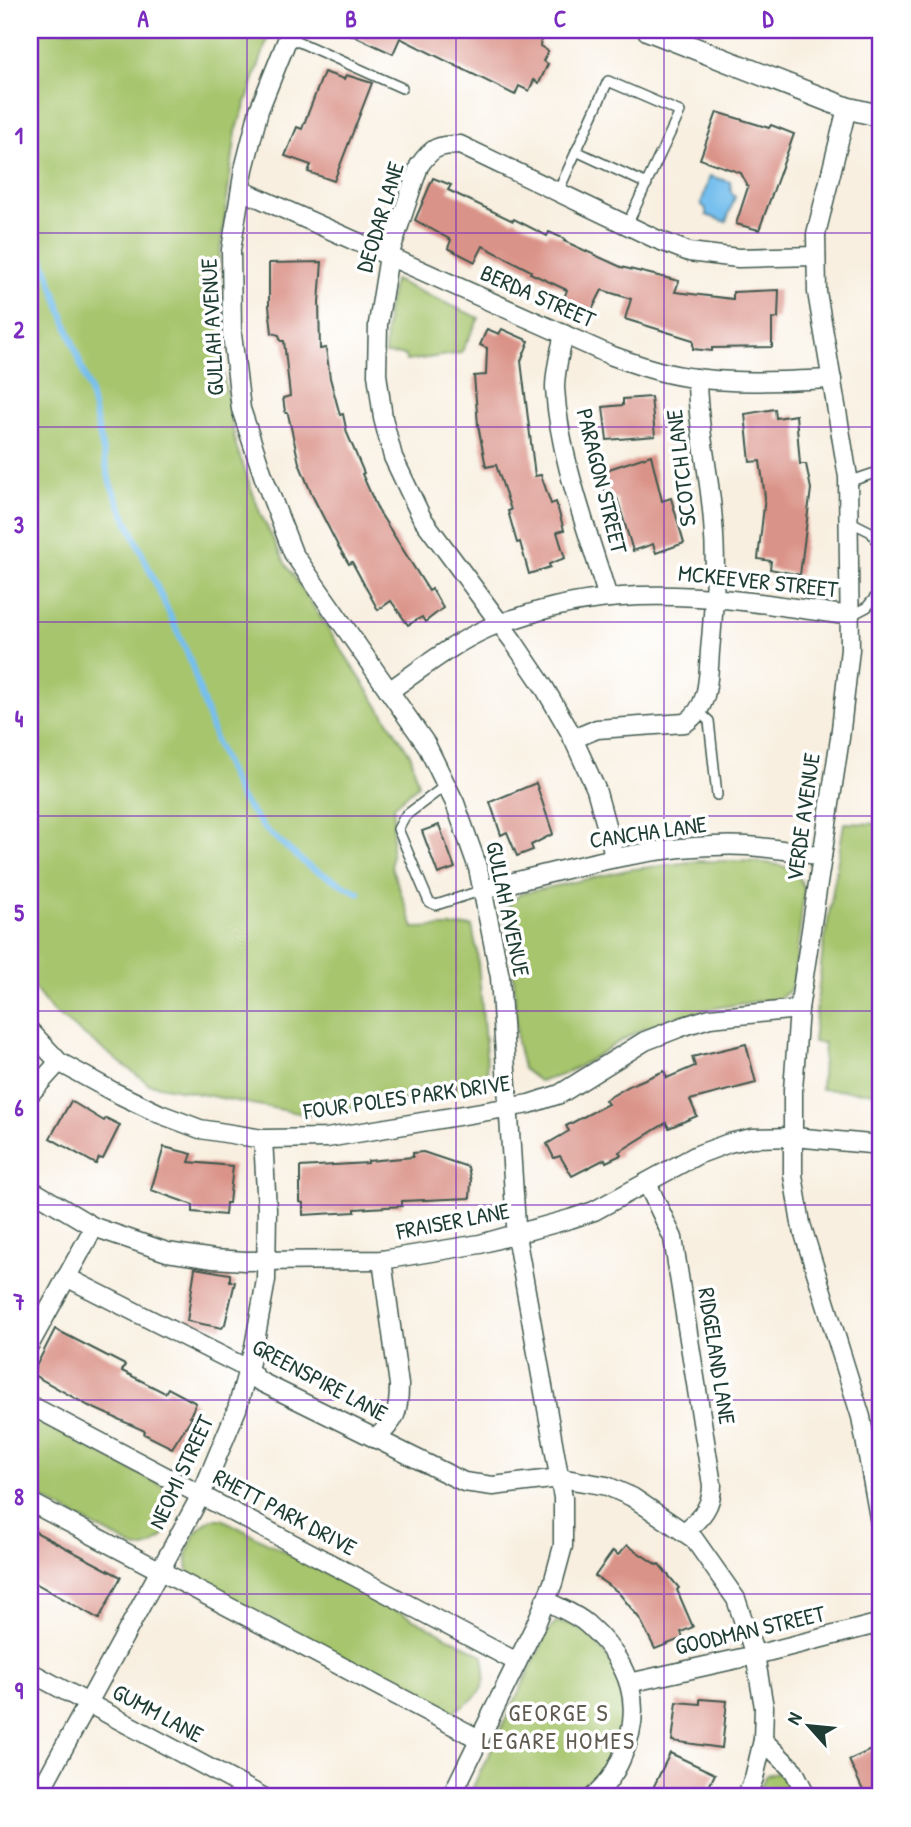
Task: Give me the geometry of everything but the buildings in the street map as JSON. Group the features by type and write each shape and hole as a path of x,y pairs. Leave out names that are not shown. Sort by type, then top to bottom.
{"street":[{"path":"648,30 847,107 881,116"},
{"name":"GULLAH AVENUE","path":"289,33 259,110 231,250 232,334 241,409 293,554 426,744 465,829 484,890 500,977 517,1235 563,1498 563,1546 545,1600 451,1797"},
{"name":"VERDE AVENUE","path":"847,107 816,234 816,256 817,292 848,482 850,616 847,674 799,1009 793,1090 793,1175 800,1224 861,1417 881,1529"},
{"name":"DEODAR LANE","path":"615,858 596,789 573,739 544,687 422,518 393,457 383,418 377,374 378,324 389,256 419,166 428,153 440,145 460,145 627,225 689,251 738,258 816,256"},
{"name":"BERDA STREET","path":"241,190 564,334 647,368 697,378 772,381 832,379"},
{"name":"PARAGON STREET","path":"564,334 555,386 564,450 608,598"},
{"name":"SCOTCH LANE","path":"697,378 697,406 713,523 715,597 707,689 699,712"},
{"name":"MCKEEVER STREET","path":"389,691 449,649 489,627 544,609 588,599 653,595 715,597 850,616"},
{"path":"573,739 597,729 685,723 699,712"},
{"name":"CANCHA LANE","path":"484,890 615,858 684,848 748,846 822,856"},
{"name":"FOUR POLES PARK DRIVE","path":"30,1031 59,1062 148,1108 200,1129 263,1139 327,1138 509,1109 560,1094 645,1041 684,1026 710,1018 799,1009"},
{"path":"30,1094 59,1062"},
{"name":"FRAISER LANE","path":"30,1189 94,1227 167,1252 214,1259 266,1261 382,1260 480,1244 594,1211 697,1156 729,1143 752,1138 794,1137 881,1145"},
{"name":"NEOMI STREET","path":"37,1797 201,1495 222,1449 248,1369 266,1280 267,1209 263,1139"},
{"name":"RIDGELAND LANE","path":"648,1182 673,1238 712,1485 712,1498 705,1513 685,1532"},
{"path":"30,1344 94,1227"},
{"path":"376,1439 394,1421 399,1405 399,1385 382,1260"},
{"name":"GREENSPIRE LANE","path":"66,1278 248,1369 259,1381 464,1482 493,1486 560,1478 607,1486 632,1497 685,1532 694,1539 736,1600 755,1655 764,1707 764,1741 746,1797"},
{"name":"RHETT PARK DRIVE","path":"30,1405 517,1662"},
{"path":"30,1502 479,1739"},
{"path":"545,1600 586,1623 610,1648 629,1683 635,1703 631,1739 618,1766 593,1797"},
{"name":"GOODMAN STREET","path":"629,1683 881,1623"},
{"name":"GUMM LANE","path":"30,1672 263,1797"},
{"path":"764,1741 794,1771 807,1797"}],"lane":[{"path":"289,33 402,88"},
{"path":"558,192 608,81 680,113 627,225"},
{"path":"576,151 647,184"},
{"path":"848,482 881,471"},
{"path":"849,521 871,532 881,547 879,593 867,607 850,616"},
{"path":"699,712 709,721 717,795"},
{"path":"446,785 405,816 398,828 429,902 436,905 484,890"}],"green space":[{"path":"30,30 268,30 269,35 236,132 216,281 222,367 236,446 261,515 285,563 411,756 418,785 394,806 391,866 414,928 472,926 477,951 488,1077 479,1089 309,1115 149,1084 52,1011 30,983"},
{"path":"394,280 479,318 461,353 406,361 405,355 385,354 387,311"},
{"path":"844,823 881,824 881,1093 821,1089 824,1043 813,1042 822,957"},
{"path":"698,861 766,863 788,868 799,877 804,890 794,980 789,991 780,998 708,1009 656,1024 627,1037 578,1067 552,1078 539,1081 523,1069 517,1042 513,960 503,911 520,894 627,870"},
{"path":"30,1417 165,1487 174,1497 176,1506 168,1528 156,1543 137,1549 30,1492"},
{"path":"212,1519 222,1519 483,1655 483,1686 474,1698 449,1712 190,1577 187,1561 190,1544 199,1530"},
{"path":"556,1622 569,1624 587,1634 607,1657 619,1677 623,1718 620,1734 608,1764 600,1777 576,1797 472,1797 471,1791 549,1630"},
{"path":"776,1772 786,1779 797,1797 756,1797 766,1775"}],"water":[{"path":"710,176 730,182 731,192 735,197 726,222 706,215 706,209 701,204"}],"waterway":[{"path":"30,222 89,388 110,483 189,657 216,742 239,796 264,828 308,866 359,893"}],"district":[{"name":"GEORGE S LEGARE HOMES","path":"559,1727"}]}
